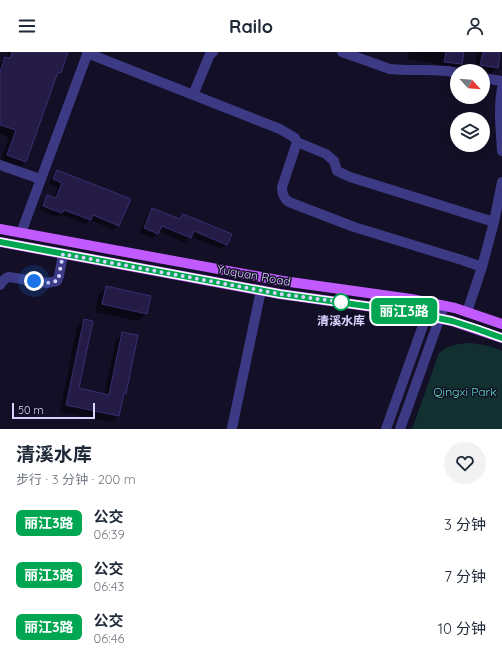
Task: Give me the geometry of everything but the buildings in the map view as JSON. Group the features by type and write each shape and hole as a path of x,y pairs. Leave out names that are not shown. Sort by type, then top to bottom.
{"main road":[{"name":"Yuquan Road","path":"0,229 283,280 411,299 467,312 502,324"},
{"name":"Yuquan Road","path":"0,242 261,290 426,315 477,329 502,338"}],"street":[{"path":"193,95 210,54 213,52"},
{"path":"342,52 390,69 450,72"},
{"path":"21,233 88,53 280,129 295,138 297,142 326,154 334,161 337,171 350,177 497,216"},
{"path":"490,79 502,81"},
{"path":"502,88 500,100 502,151"},
{"path":"297,142 282,187 283,196 289,202 354,227 482,267"},
{"path":"0,165 40,179"},
{"path":"467,312 497,216 502,182"},
{"path":"0,285 6,278 47,283 57,281 63,254"},
{"path":"232,428 261,290"},
{"path":"386,429 431,303"},
{"path":"400,429 444,306"}],"green space":[{"name":"Qingxi Park","path":"470,343 502,351 502,429 412,429 439,353 450,346"}],"bus line":[{"name":"丽江3路","path":"0,242 31,249 280,294 426,315 452,321 502,338"}],"place":[{"name":"清溪水库","path":"341,302"}],"route":[{"path":"34,281 47,283 54,283 57,281 63,254 280,294 341,302"}]}
